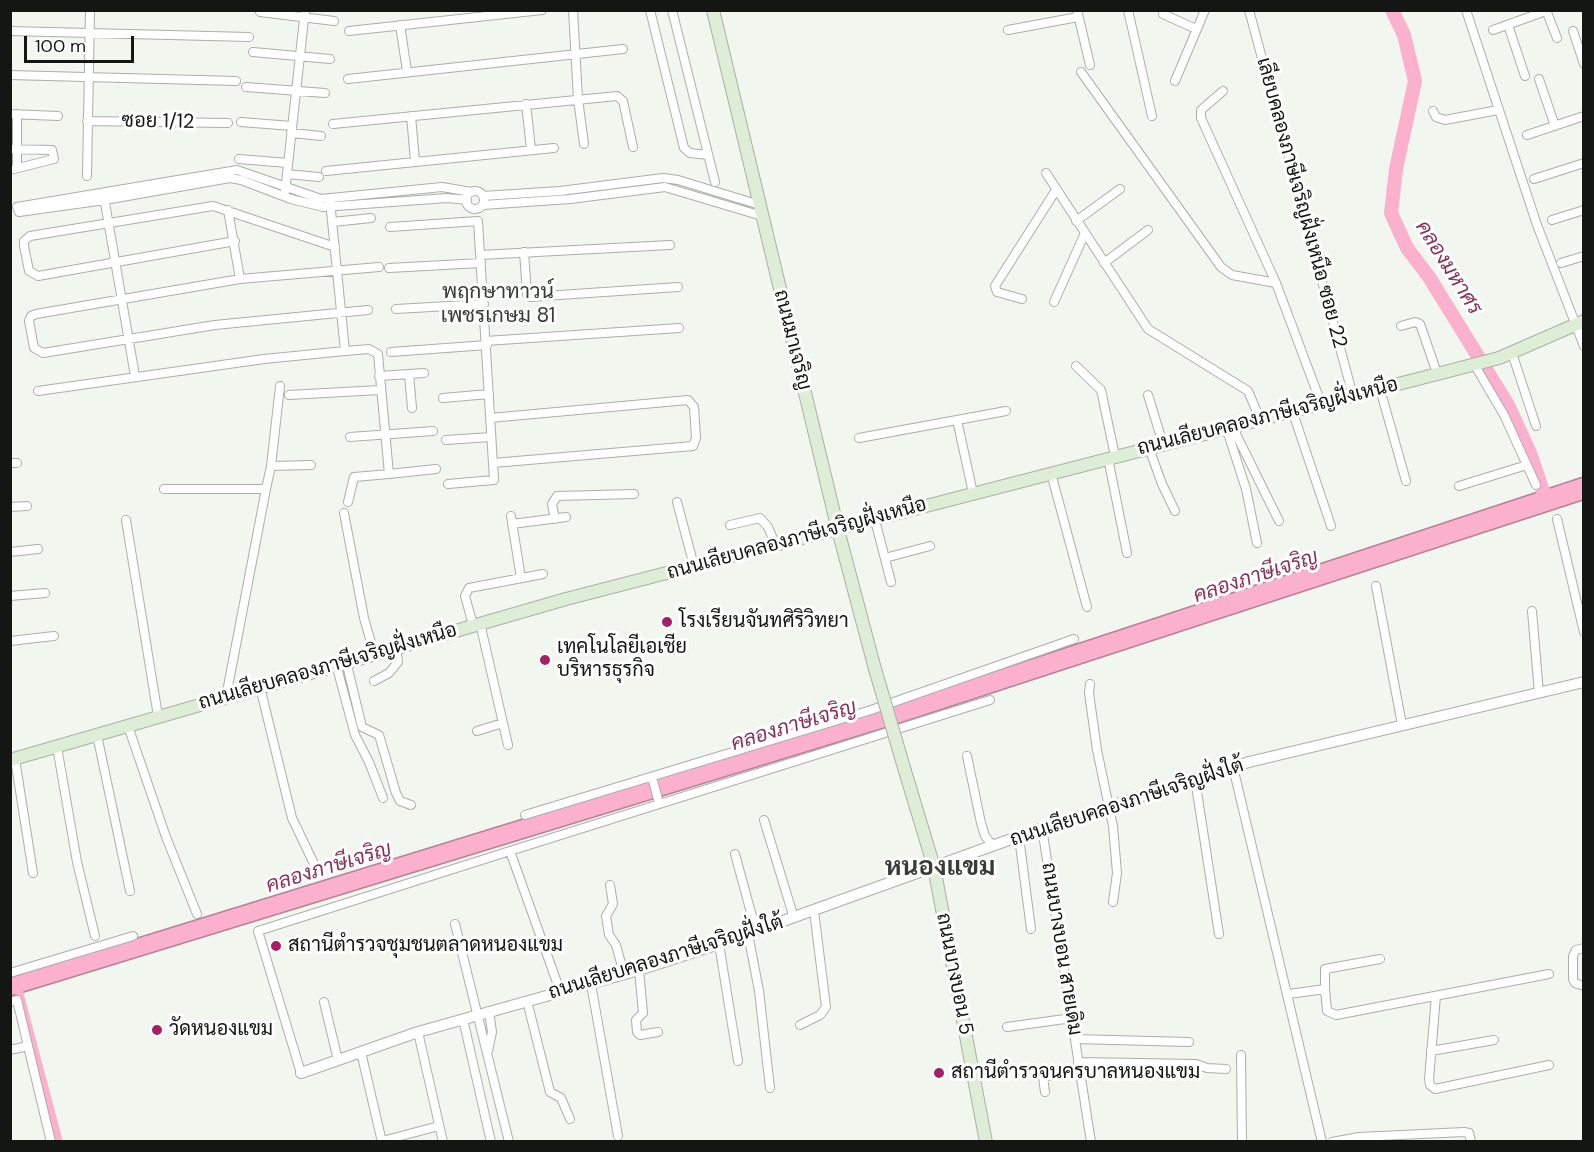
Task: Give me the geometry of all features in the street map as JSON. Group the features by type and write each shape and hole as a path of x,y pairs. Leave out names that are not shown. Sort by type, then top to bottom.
{"main road":[{"name":"ถนนมาเจริญ","path":"713,10 838,530 875,669"},
{"name":"ถนนเลียบคลองภาษีเจริญฝั่งเหนือ","path":"13,759 476,624 1499,358 1580,322"},
{"name":"ถนนบางบอน 5","path":"875,669 934,867 986,1142"}],"street":[{"path":"87,176 90,10"},
{"path":"349,30 542,10"},
{"path":"573,10 578,99 584,144"},
{"path":"650,10 684,148 690,153 708,154"},
{"path":"672,10 716,182"},
{"path":"1128,10 1152,116"},
{"path":"1176,81 1204,10"},
{"name":"เลียบคลองภาษีเจริญฝั่งเหนือ ซอย 22","path":"1249,10 1353,396"},
{"path":"1466,10 1498,110 1566,304 1580,322 1584,346"},
{"path":"1492,30 1546,11 1557,38"},
{"path":"260,12 304,14 334,21"},
{"path":"285,191 304,14"},
{"path":"1008,30 1077,14 1090,65"},
{"path":"1163,15 1196,29"},
{"path":"400,25 406,71"},
{"path":"1508,25 1525,76"},
{"path":"10,31 249,37"},
{"path":"1573,31 1584,64"},
{"path":"348,79 623,49"},
{"path":"253,52 330,59"},
{"path":"1081,72 1221,267 1232,275 1276,283"},
{"path":"10,75 236,81"},
{"path":"1539,79 1555,126"},
{"path":"246,87 325,93"},
{"path":"1223,91 1201,111 1201,118 1276,283 1321,403"},
{"path":"333,124 620,96 633,147"},
{"path":"526,104 531,149"},
{"path":"1433,111 1436,117 1445,120 1498,110"},
{"path":"14,149 52,150 54,159 14,169 14,149 14,114 58,116"},
{"path":"411,116 415,161"},
{"path":"1527,135 1584,116"},
{"name":"ซอย 1/12","path":"87,121 228,123"},
{"path":"241,122 321,136"},
{"path":"287,174 323,174 415,161 554,148"},
{"path":"239,159 288,163"},
{"path":"1534,179 1584,163"},
{"path":"104,197 17,207 19,212 104,197 237,170 285,191 330,202 442,187 469,196 479,192 478,221 494,480 448,484"},
{"path":"1046,173 1148,329 1248,391 1260,419"},
{"path":"469,196 469,206 613,189 663,178 761,211"},
{"path":"1076,221 1120,189"},
{"path":"1022,299 997,292 995,286 1056,190"},
{"path":"104,197 135,376"},
{"path":"330,202 345,351"},
{"path":"235,242 38,276 29,271 24,246 24,241 30,236 213,206 335,247"},
{"path":"228,210 240,279"},
{"path":"1552,220 1584,210"},
{"path":"333,222 371,219"},
{"path":"390,227 478,221"},
{"path":"1104,263 1148,230"},
{"path":"1054,302 1085,233"},
{"path":"389,267 481,259 524,252 670,245"},
{"path":"524,252 527,294 530,297 678,287"},
{"path":"1561,263 1584,256"},
{"path":"368,310 215,325 37,352 34,348 29,321 36,314 240,279 379,267"},
{"path":"396,309 484,304"},
{"path":"1401,326 1415,322 1420,324 1437,374"},
{"path":"391,352 679,328"},
{"path":"38,391 135,376 345,351 375,350 378,354 389,474"},
{"path":"1512,353 1536,426"},
{"path":"1475,364 1504,415 1536,485"},
{"path":"1076,366 1101,390 1127,553"},
{"path":"379,376 424,373"},
{"path":"409,374 412,408"},
{"path":"226,697 271,466 280,386"},
{"path":"1380,389 1406,482"},
{"path":"289,395 380,390"},
{"path":"443,398 489,394"},
{"path":"1148,395 1163,444"},
{"path":"490,418 688,400 694,407 696,438 693,446 493,463"},
{"path":"1292,410 1331,526"},
{"path":"859,438 1006,411"},
{"path":"957,420 973,493"},
{"path":"1229,427 1279,521"},
{"path":"1229,427 1246,489 1257,543"},
{"path":"350,436 433,431"},
{"path":"446,440 491,436"},
{"path":"1149,448 1175,511"},
{"path":"271,466 312,465"},
{"path":"1460,486 1527,465"},
{"path":"348,502 354,477 436,469"},
{"path":"1051,473 1087,608"},
{"path":"164,489 266,489"},
{"path":"555,519 552,504 557,496 634,494"},
{"path":"677,502 694,566"},
{"path":"10,507 27,506"},
{"path":"344,513 364,618 374,653"},
{"path":"521,578 511,520 566,517"},
{"path":"730,525 760,519 768,527 776,546"},
{"path":"1557,519 1584,632"},
{"path":"126,520 158,716"},
{"path":"875,520 891,582"},
{"path":"885,558 930,546"},
{"path":"10,552 38,549"},
{"path":"508,745 476,624 465,596 466,590 543,574"},
{"path":"1376,586 1402,725"},
{"path":"10,596 45,593"},
{"path":"1532,611 1539,693"},
{"path":"10,640 54,636"},
{"path":"525,815 871,710 1074,639"},
{"path":"374,681 389,673 398,662 396,646"},
{"path":"341,662 355,735 369,762 383,798"},
{"path":"341,662 362,728 379,735 396,793 400,801 411,805"},
{"name":"ถนนเลียบคลองภาษีเจริญฝั่งใต้","path":"301,1073 418,1032 639,970 718,944 1042,828 1195,778 1402,725 1584,682"},
{"path":"1090,684 1095,741 1110,806 1117,873 1113,902"},
{"path":"260,687 292,818 316,868"},
{"path":"301,1073 258,931 658,801 990,700"},
{"path":"477,731 503,723"},
{"path":"128,726 166,837 197,914"},
{"path":"97,735 130,891"},
{"path":"57,747 94,936"},
{"path":"968,756 981,824 985,836 993,846"},
{"path":"13,759 33,873"},
{"path":"1233,767 1289,994 1322,1142"},
{"path":"652,778 658,801"},
{"path":"1195,778 1219,934"},
{"path":"764,820 794,918"},
{"name":"ถนนบางบอน สายเดิม","path":"1042,828 1091,1142"},
{"path":"1019,837 1031,928"},
{"path":"510,850 560,991"},
{"path":"735,854 752,932 770,1088"},
{"path":"610,885 613,904 606,916 609,935 616,945 624,974"},
{"path":"800,1025 820,1015 826,1007 814,911"},
{"path":"455,924 483,1012 488,1054 509,1142"},
{"path":"10,973 133,936"},
{"path":"718,944 738,1061"},
{"path":"1584,948 1576,950 1573,956 1575,983 1584,986"},
{"path":"1380,959 1325,969 1327,1011 1336,1015 1549,974"},
{"path":"639,970 643,1013 636,1020 637,1032 640,1035 658,1032"},
{"path":"591,984 618,1136"},
{"path":"1289,994 1325,989"},
{"path":"1436,996 1429,1079 1430,1085 1436,1089 1549,1065"},
{"path":"10,1002 17,1000 51,1142"},
{"path":"527,1001 550,1092 561,1098 570,1119"},
{"path":"324,1002 338,1060"},
{"path":"1007,1028 1072,1018"},
{"path":"463,1019 491,1142"},
{"path":"418,1032 443,1142"},
{"path":"1074,1038 1189,1042"},
{"path":"1431,1051 1494,1040"},
{"path":"10,1050 28,1046"},
{"path":"361,1052 382,1141 439,1126"},
{"path":"1241,1055 1242,1142"},
{"path":"1045,1092 1043,1077 1079,1066 1196,1064 1207,1068 1226,1069"},
{"path":"1332,1142 1359,1137 1464,1132 1469,1133 1471,1142"}],"shaded area":[{"path":"1583,477 1583,500 897,724 11,996 11,977 892,705"}],"waterway":[{"name":"คลองมหาศร","path":"1392,10 1404,35 1415,81 1396,169 1391,213 1407,248 1429,277 1508,405 1530,453 1546,500"},
{"path":"17,984 59,1142"}],"place":[{"name":"โรงเรียนจันทศิริวิทยา","path":"667,622"},
{"name":"เทคโนโลยีเอเชีย บริหารธุรกิจ","path":"545,660"},
{"name":"สถานีตำรวจชุมชนตลาดหนองแขม","path":"276,946"},
{"name":"วัดหนองแขม","path":"157,1030"},
{"name":"สถานีตำรวจนครบาลหนองแขม","path":"939,1073"}],"district":[{"name":"พฤกษาทาวน์ เพชรเกษม 81","path":"498,304"},
{"name":"หนองแขม","path":"940,868"}],"water label":[{"name":"คลองภาษีเจริญ","path":"1256,577"},
{"name":"คลองภาษีเจริญ","path":"794,726"},
{"name":"คลองภาษีเจริญ","path":"329,868"}]}
